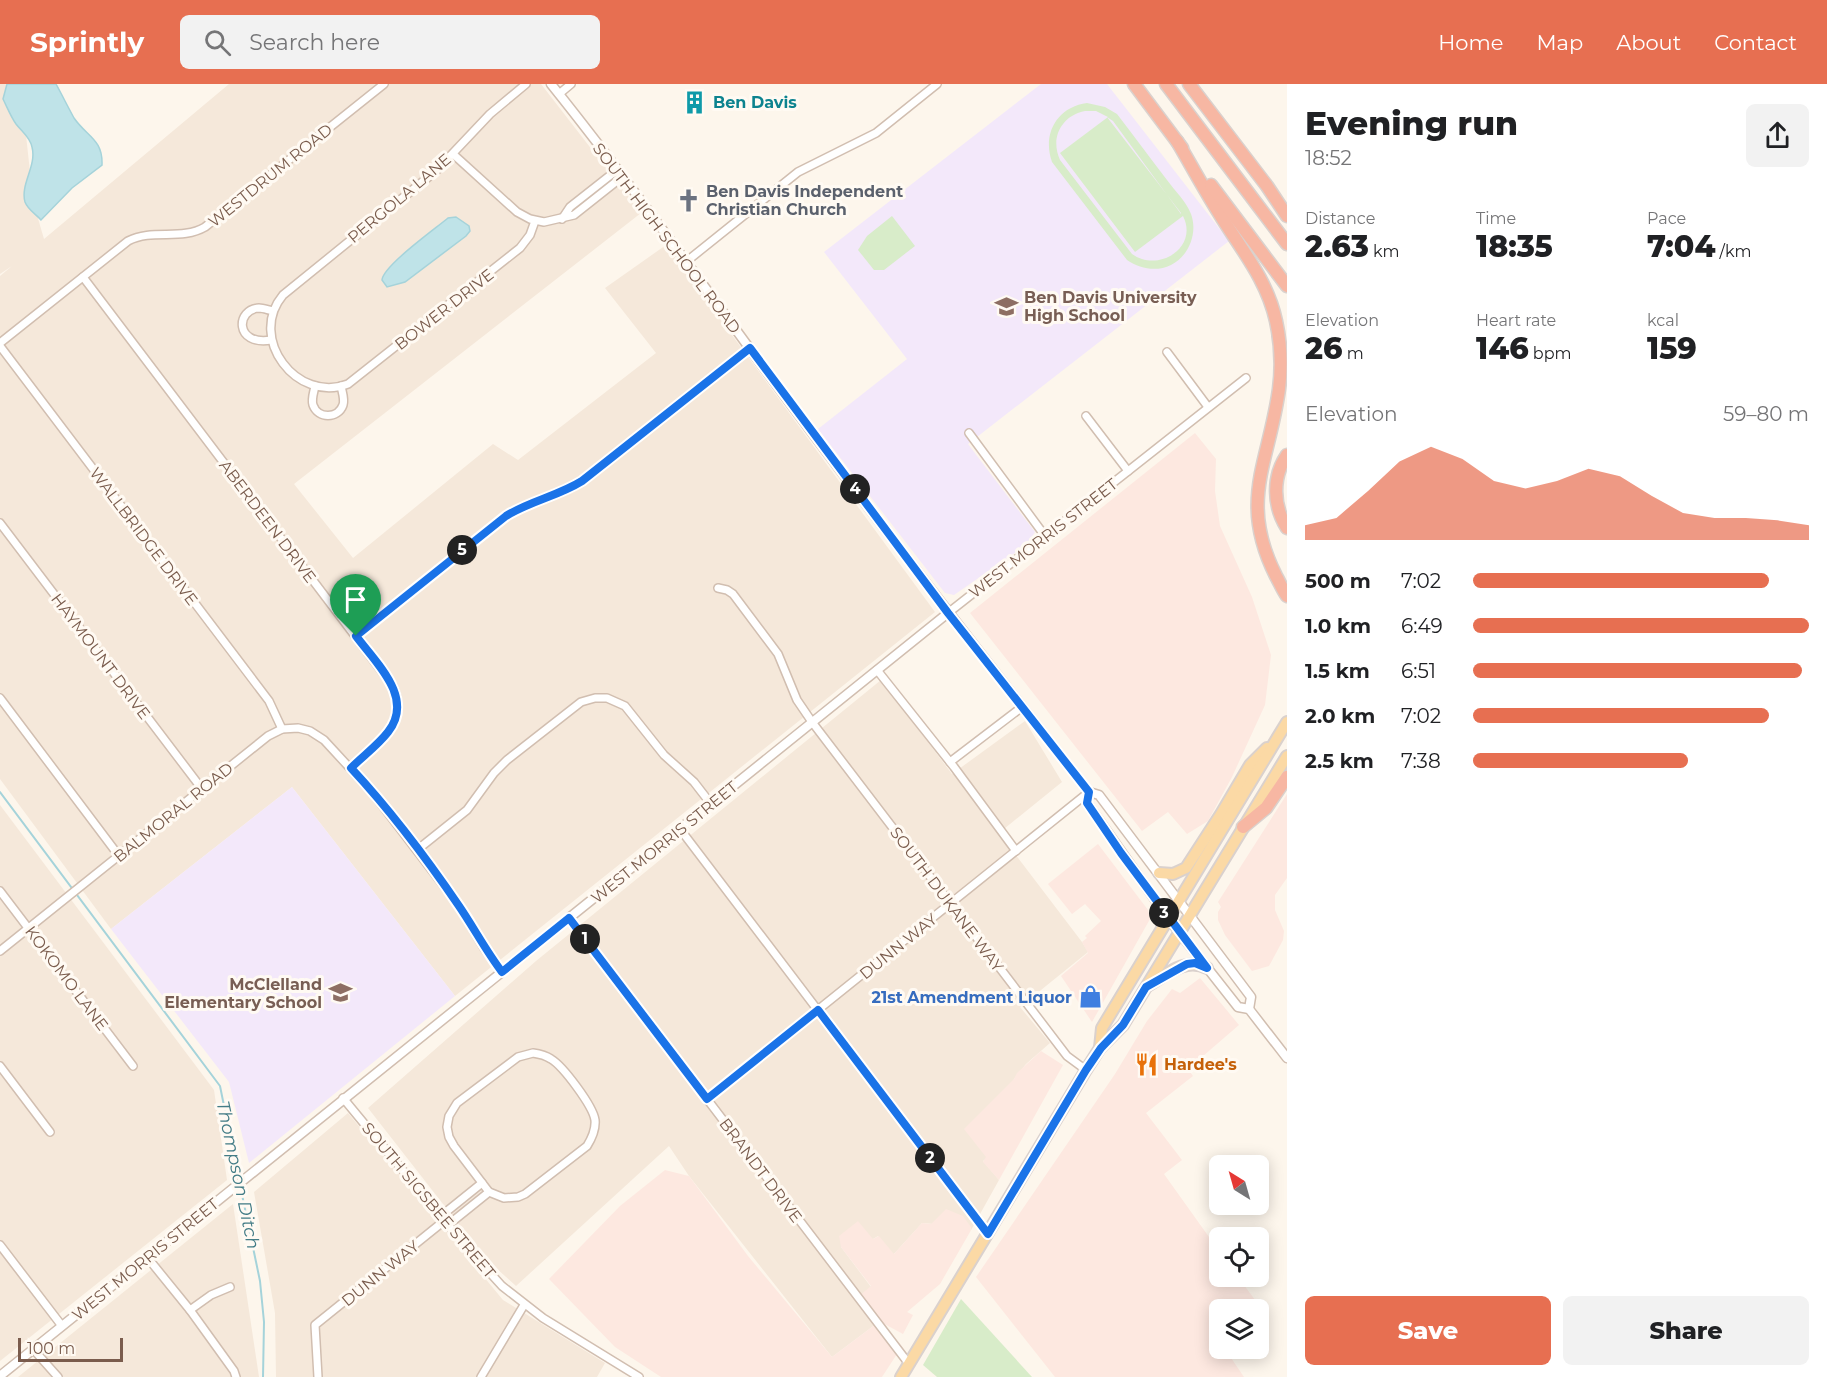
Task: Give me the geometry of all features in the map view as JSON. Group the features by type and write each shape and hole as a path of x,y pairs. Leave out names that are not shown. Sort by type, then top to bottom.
{"highway":[{"path":"1134,84 1287,286"},
{"path":"1166,84 1287,244"},
{"path":"1189,84 1267,186 1287,216"},
{"path":"1177,141 1261,279 1276,321 1281,356 1280,378 1257,505 1259,533 1267,556 1287,596"},
{"path":"1267,186 1287,206"},
{"path":"1287,455 1280,468 1275,486 1279,512 1287,528"},
{"path":"1276,576 1287,587"},
{"path":"1243,827 1266,808 1287,777"}],"main road":[{"path":"1101,1048 1102,1028 1287,722"},
{"path":"1159,873 1173,874 1186,868 1250,765 1278,738"},
{"path":"901,1377 1086,1070 1101,1048 1123,1025 1287,756"},
{"path":"1146,987 1187,964 1195,963 1207,968"}],"street":[{"name":"WESTDRUM ROAD","path":"0,345 134,238 153,234 187,234 205,227 384,84"},
{"name":"PERGOLA LANE","path":"273,311 288,290 437,170 490,114 526,84"},
{"name":"SOUTH HIGH SCHOOL ROAD","path":"551,84 687,261 948,613 1089,792 1099,795 1159,873 1251,997 1249,1009"},
{"path":"559,94 572,84"},
{"path":"687,261 800,171 876,132 937,84"},
{"path":"453,154 516,211 544,222 574,215 619,173"},
{"name":"BOWER DRIVE","path":"341,386 357,377 520,249 530,235 535,220"},
{"name":"ABERDEEN DRIVE","path":"83,277 391,684 397,696 396,719 387,733 351,768"},
{"path":"271,340 257,341 244,332 243,322 246,314 259,308 273,311 270,324 271,340 276,352 298,378 315,386 326,388 341,386 344,400 336,414 326,416 319,413 313,404 315,386"},
{"name":"WALLBRIDGE DRIVE","path":"0,345 269,701 282,729"},
{"path":"356,636 506,516 520,508 559,494 582,481 750,348"},
{"path":"1167,352 1208,407"},
{"name":"WEST MORRIS STREET","path":"0,1376 948,613 1246,378"},
{"path":"1086,416 1128,471"},
{"path":"969,433 1045,536"},
{"name":"HAYMOUNT DRIVE","path":"0,523 202,789"},
{"name":"SOUTH DUKANE WAY","path":"718,588 732,593 776,651 794,694 812,722 1067,1056 1086,1070"},
{"path":"877,670 950,762 1016,851"},
{"path":"417,850 467,810 494,773 507,760 584,701 598,697 618,702 628,709 664,755 696,784 711,804"},
{"path":"0,698 119,856"},
{"path":"950,762 1022,706"},
{"path":"282,729 298,728 316,734 351,768 370,789 460,908 484,948 502,972"},
{"name":"BALMORAL ROAD","path":"0,951 268,736 282,729"},
{"name":"SOUTH HIGH SCHOOL ROAD","path":"1089,792 1087,803 1168,918 1238,1007 1249,1009 1286,1055"},
{"name":"DUNN WAY","path":"707,1099 1089,792"},
{"path":"680,829 988,1234"},
{"name":"KOKOMO LANE","path":"0,891 134,1066"},
{"name":"BRANDT DRIVE","path":"569,918 909,1364"},
{"path":"536,1054 549,1057 559,1066 591,1107 595,1126 592,1138 587,1146 525,1194 510,1198 501,1197 489,1192 482,1183 452,1143 447,1130 448,1120 457,1103 518,1057 536,1054"},
{"path":"0,1066 50,1132"},
{"name":"SOUTH SIGSBEE STREET","path":"343,1098 481,1265 524,1305 639,1377"},
{"path":"444,1221 482,1183"},
{"path":"444,1221 489,1192"},
{"name":"DUNN WAY","path":"318,1377 315,1325 444,1221"},
{"path":"0,1245 62,1326"},
{"path":"147,1257 190,1310 236,1377"},
{"path":"190,1310 211,1295 230,1287"},
{"path":"481,1377 524,1305"},
{"path":"33,1349 57,1377"}],"shaded area":[{"path":"0,84 9,84 5,104 26,135 30,172 25,202 37,215 44,239 229,84 541,84 641,213 294,484 353,558 493,444 518,460 656,353 605,288 666,245 935,612 455,996 292,787 111,929 0,779 0,276 12,266 0,274"},
{"name":"Ben Davis University High School","path":"1041,84 1107,84 1229,241 968,444 1035,532 1029,543 954,595 945,593 818,429 907,359 824,252"},
{"path":"1195,433 1216,459 1215,491 1220,526 1252,597 1271,655 1265,705 1232,777 1208,821 1187,834 1168,812 1142,831 970,613"},
{"path":"881,680 952,774 1025,721 1062,782 999,833 1088,952 1020,1007 1050,1043 1026,1064 1014,1079 987,1158 983,1161 999,1180 970,1232 971,1227 922,1223 893,1255 878,1236 841,1247 871,1287 876,1324 832,1357 689,1176 669,1146 516,1286 486,1259 368,1108 536,961"},
{"path":"292,787 455,996 249,1163 229,1082 111,929"},
{"path":"1287,794 1287,878 1275,895 1275,910 1284,931 1283,940 1269,966 1252,971 1225,935 1218,920 1221,907 1218,902"},
{"path":"0,805 214,1090 227,1180 0,1361"},
{"path":"1098,844 1148,910 1150,919 1092,1022 1061,976 1088,953 1082,942 1087,938 1085,936 1101,921 1085,904 1072,914 1048,884"},
{"path":"1200,978 1239,1025 1188,1069 1193,1076 1146,1113 1182,1160 1164,1174 1209,1237 1209,1287 1245,1287 1254,1299 1209,1299 1209,1359 1232,1359 1244,1377 1055,1377 976,1277 1115,1074 1147,1021 1172,989 1180,993"},
{"path":"1041,1051 1063,1065 999,1180 983,1162 986,1157 964,1129"},
{"path":"348,1113 503,1300 605,1363 597,1377 276,1377 275,1313 254,1192"},
{"path":"665,1170 689,1176 748,1256 832,1357 876,1324 897,1354 882,1377 661,1377 615,1347 549,1279 620,1206"},
{"path":"233,1204 259,1377 18,1377"},
{"path":"946,1209 963,1216 971,1227 970,1232 940,1284 907,1312 913,1315 903,1334 877,1320 859,1296 871,1286 841,1247 839,1236 858,1221 873,1239 879,1236 894,1254 922,1223 931,1224"}],"green space":[{"path":"1087,103 1105,107 1117,114 1186,205 1193,221 1192,236 1183,256 1171,265 1149,269 1127,260 1052,162 1049,152 1051,132 1060,116 1076,106","holes":["1096,111 1108,117 1113,121 1167,195 1107,117 1060,153 1135,252 1183,216 1186,228 1185,238 1181,247 1164,259 1153,261 1132,254 1060,160 1056,144 1057,136 1064,123 1077,114"]},
{"path":"892,216 915,246 884,270 874,270 858,250 867,236"},
{"path":"961,1299 1032,1377 937,1377 923,1365"}],"water":[{"path":"7,84 56,84 74,118 97,144 102,156 102,165 72,188 41,220 25,202 25,188 33,154 32,147 28,137 14,121 3,99"},
{"path":"456,217 469,226 470,231 466,236 405,282 387,287 382,280 391,266 448,218"}],"waterway":[{"name":"Thompson Ditch","path":"0,792 220,1086 239,1180"},
{"name":"Thompson Ditch","path":"240,1185 260,1281 264,1322 263,1377"}],"place":[{"name":"Ben Davis","path":"695,102"},
{"name":"Ben Davis Independent Christian Church","path":"688,200"},
{"name":"Ben Davis University High School","path":"1006,306"},
{"name":"McClelland Elementary School","path":"340,993"},
{"name":"21st Amendment Liquor","path":"1090,997"},
{"name":"Hardee's","path":"1146,1064"}],"route":[{"path":"750,348 948,613 1089,792 1087,803 1168,918 1207,968 1195,963 1187,964 1146,987 1123,1025 1101,1048 1086,1070 988,1234 818,1010 707,1099 569,918 502,972 453,898 370,789 351,768 387,733 398,713 397,696 394,689 356,636 506,516 520,508 559,494 595,472 750,348"}]}
